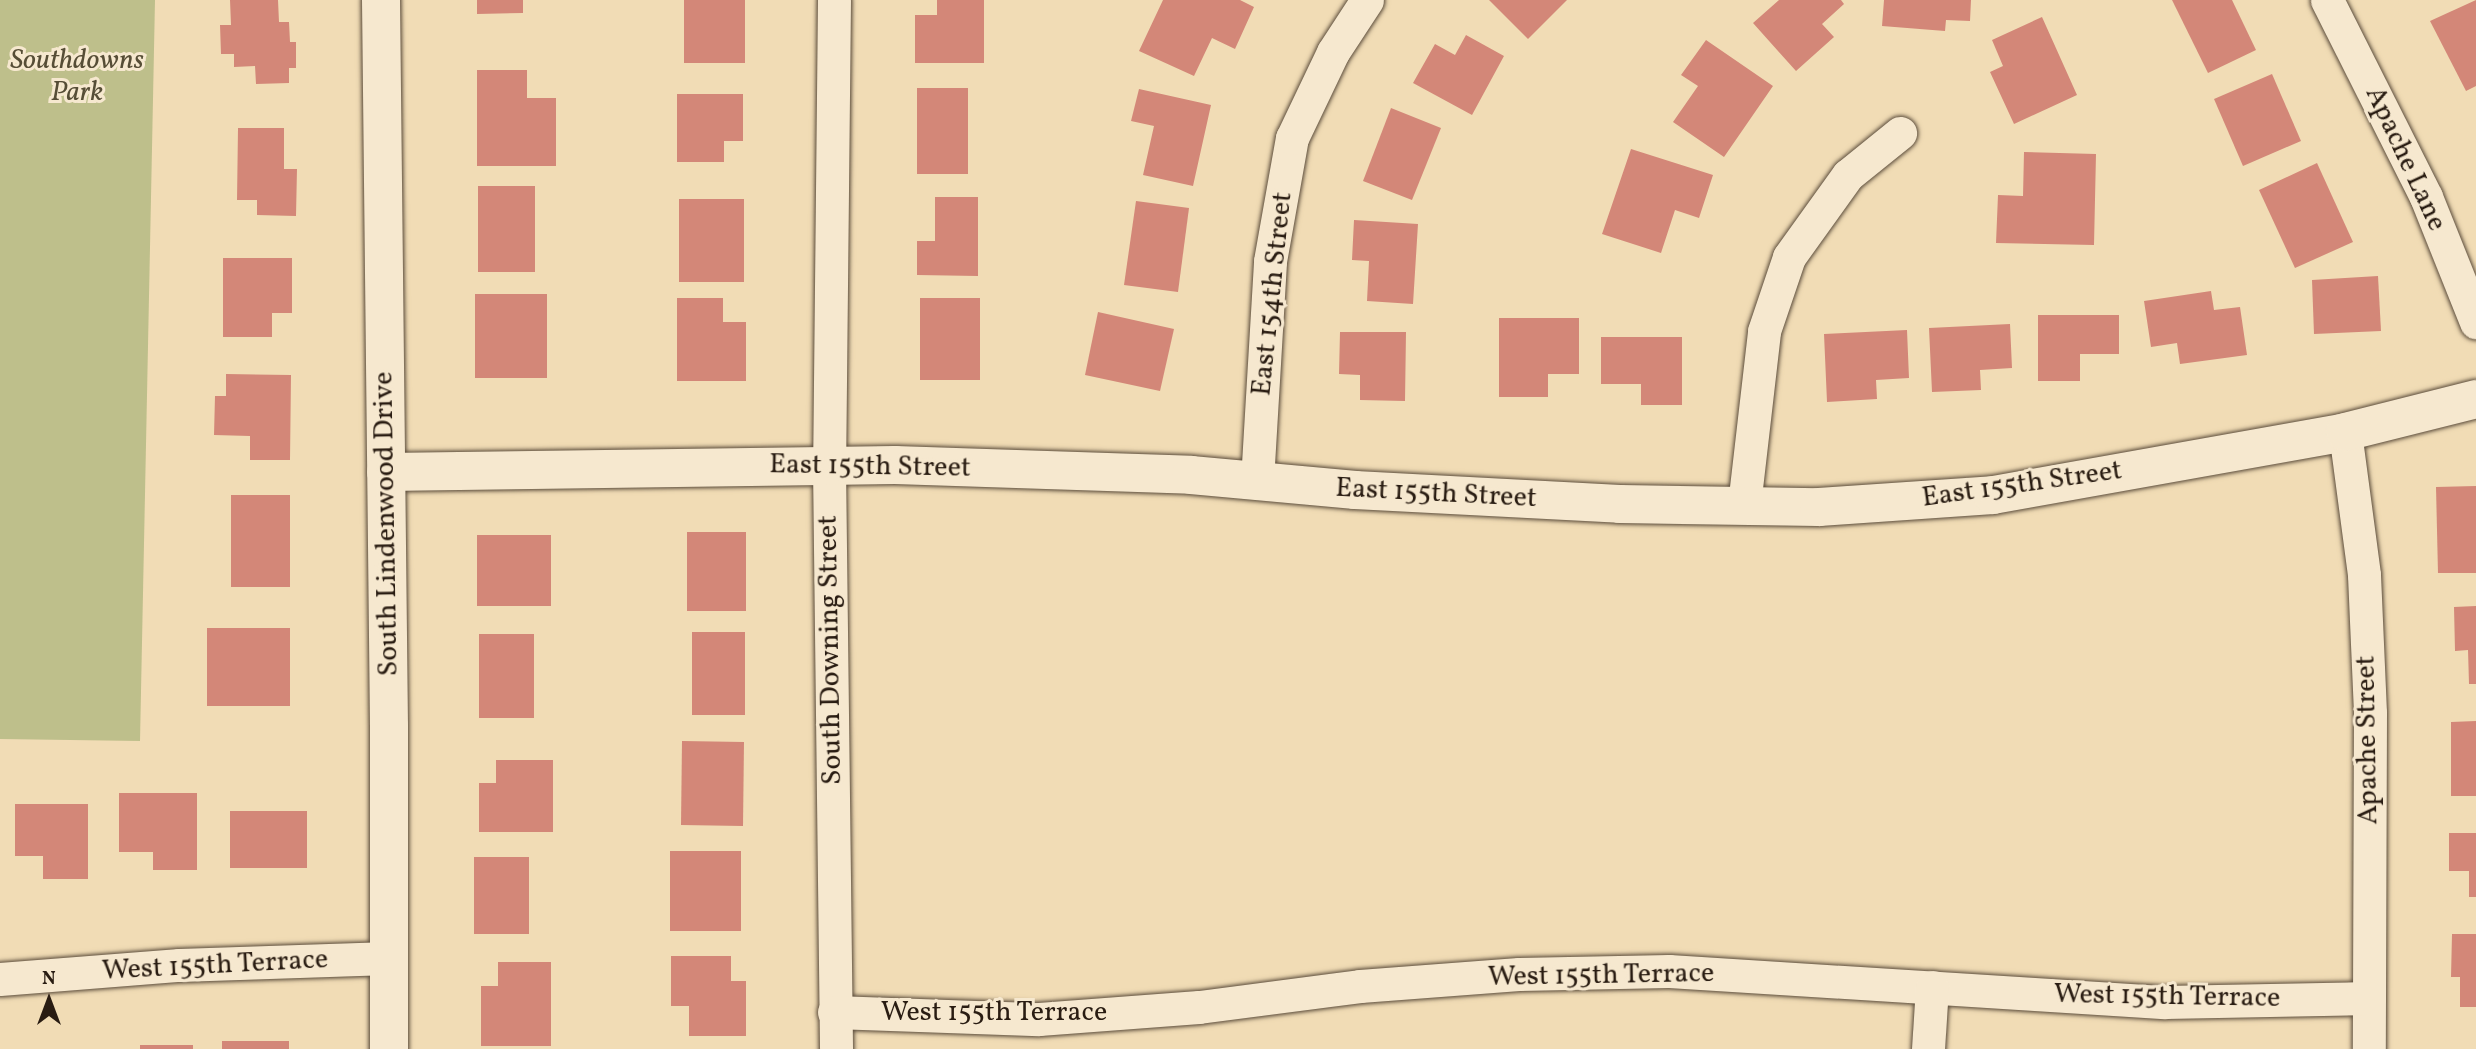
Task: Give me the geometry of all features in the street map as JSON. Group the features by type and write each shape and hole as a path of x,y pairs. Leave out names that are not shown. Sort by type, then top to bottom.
{"street":[{"name":"South Lindenwood Drive","path":"381,0 389,1049"},
{"name":"South Downing Street","path":"834,0 829,465 836,1049"},
{"name":"East 154th Street","path":"1257,481 1270,261 1292,138 1333,52 1367,0"},
{"name":"Apache Lane","path":"2327,0 2426,197 2476,322"},
{"path":"1744,505 1764,331 1788,257 1848,175 1900,133"},
{"name":"East 155th Street","path":"386,472 829,465 1151,474 1355,490 1620,504 1819,506 1993,495 2344,432 2476,399"},
{"name":"Apache Street","path":"2344,432 2364,575 2369,685 2369,1049"},
{"name":"West 155th Terrace","path":"0,979 179,965 389,958"},
{"name":"West 155th Terrace","path":"834,1012 1040,1019 1199,1007 1360,986 1519,974 1669,971 2165,1002 2369,998"},
{"path":"1928,1049 1931,987"}],"green space":[{"name":"Southdowns Park","path":"0,0 155,0 140,741 0,739"}],"building":[{"path":"230,0 278,0 279,22 289,22 290,42 296,42 296,68 289,68 289,83 256,84 255,66 234,67 234,54 221,54 220,25 231,25"},
{"path":"477,0 523,0 523,13 477,14"},
{"path":"684,0 745,0 745,63 684,63"},
{"path":"937,0 984,0 984,63 915,63 915,15 937,15"},
{"path":"1163,0 1240,0 1254,7 1235,49 1212,38 1194,76 1139,51"},
{"path":"1489,0 1567,0 1528,39"},
{"path":"1779,0 1841,0 1844,4 1822,24 1834,37 1796,71 1753,23"},
{"path":"1884,0 1971,0 1970,21 1946,20 1945,31 1882,26"},
{"path":"2172,0 2232,0 2256,50 2208,73"},
{"path":"2476,0 2476,86 2466,91 2430,21"},
{"path":"2042,17 2077,95 2014,124 1990,72 2003,66 1992,40"},
{"path":"1466,35 1504,56 1472,115 1413,83 1435,44 1455,55"},
{"path":"1706,40 1773,86 1724,157 1673,122 1698,86 1681,75"},
{"path":"477,70 527,70 527,98 556,98 556,166 477,166"},
{"path":"2272,74 2301,141 2243,166 2214,99"},
{"path":"917,88 968,88 968,174 917,174"},
{"path":"1139,89 1211,105 1193,186 1143,175 1154,126 1131,121"},
{"path":"677,94 743,94 743,141 724,141 724,162 677,162"},
{"path":"1391,108 1441,128 1412,200 1363,181"},
{"path":"238,128 284,128 284,169 297,169 296,216 257,215 257,200 237,200"},
{"path":"1631,149 1713,175 1699,218 1675,210 1661,253 1602,234"},
{"path":"2024,152 2096,154 2094,245 1996,243 1998,195 2023,196"},
{"path":"2317,163 2353,242 2295,268 2259,190"},
{"path":"478,186 535,186 535,272 478,272"},
{"path":"935,197 978,197 978,276 917,275 917,241 935,241"},
{"path":"679,199 744,199 744,282 679,282"},
{"path":"1136,201 1189,208 1178,292 1124,285"},
{"path":"1354,220 1418,224 1413,304 1367,301 1369,261 1352,260"},
{"path":"223,258 292,258 292,313 272,313 272,337 223,337"},
{"path":"2378,276 2381,331 2314,334 2312,280"},
{"path":"2211,291 2214,310 2240,307 2247,355 2180,364 2177,343 2151,347 2144,301"},
{"path":"475,294 547,294 547,378 475,378"},
{"path":"677,298 723,298 723,322 746,322 746,381 677,381"},
{"path":"920,298 980,298 980,380 920,380"},
{"path":"1098,312 1174,329 1160,391 1085,375"},
{"path":"2038,315 2119,315 2119,354 2080,354 2080,381 2038,381"},
{"path":"1499,318 1579,318 1579,374 1548,374 1548,397 1499,397"},
{"path":"2010,324 2012,368 1980,370 1981,390 1932,392 1929,328"},
{"path":"1907,330 1909,378 1876,380 1877,399 1827,402 1824,334"},
{"path":"1340,332 1406,332 1405,401 1360,400 1360,375 1339,374"},
{"path":"1601,337 1682,337 1682,405 1641,405 1641,384 1601,384"},
{"path":"226,374 291,375 290,460 250,460 250,436 214,435 215,396 226,396"},
{"path":"2476,486 2476,573 2438,573 2436,487"},
{"path":"231,495 290,495 290,587 231,587"},
{"path":"687,532 746,532 746,611 687,611"},
{"path":"477,535 551,535 551,606 477,606"},
{"path":"2476,606 2476,684 2469,684 2468,650 2455,651 2454,607"},
{"path":"207,628 290,628 290,706 207,706"},
{"path":"692,632 745,632 745,715 692,715"},
{"path":"479,634 534,634 534,718 479,718"},
{"path":"2476,721 2476,796 2451,796 2451,722"},
{"path":"682,741 744,742 743,826 681,825"},
{"path":"496,760 553,760 553,832 479,832 479,783 496,783"},
{"path":"119,793 197,793 197,870 153,870 153,852 119,852"},
{"path":"15,804 88,804 88,879 43,879 43,856 15,856"},
{"path":"230,811 307,811 307,868 230,868"},
{"path":"2449,833 2476,833 2476,897 2469,897 2469,871 2449,871"},
{"path":"670,851 741,851 741,931 670,931"},
{"path":"474,857 529,857 529,934 474,934"},
{"path":"2452,934 2476,934 2476,1007 2460,1007 2460,977 2451,977"},
{"path":"671,956 731,956 731,981 746,981 746,1036 689,1036 689,1006 671,1006"},
{"path":"498,962 551,962 551,1046 481,1046 481,986 498,986"},
{"path":"222,1041 289,1041 289,1049 222,1049"},
{"path":"140,1045 193,1045 193,1049 140,1049"}]}
